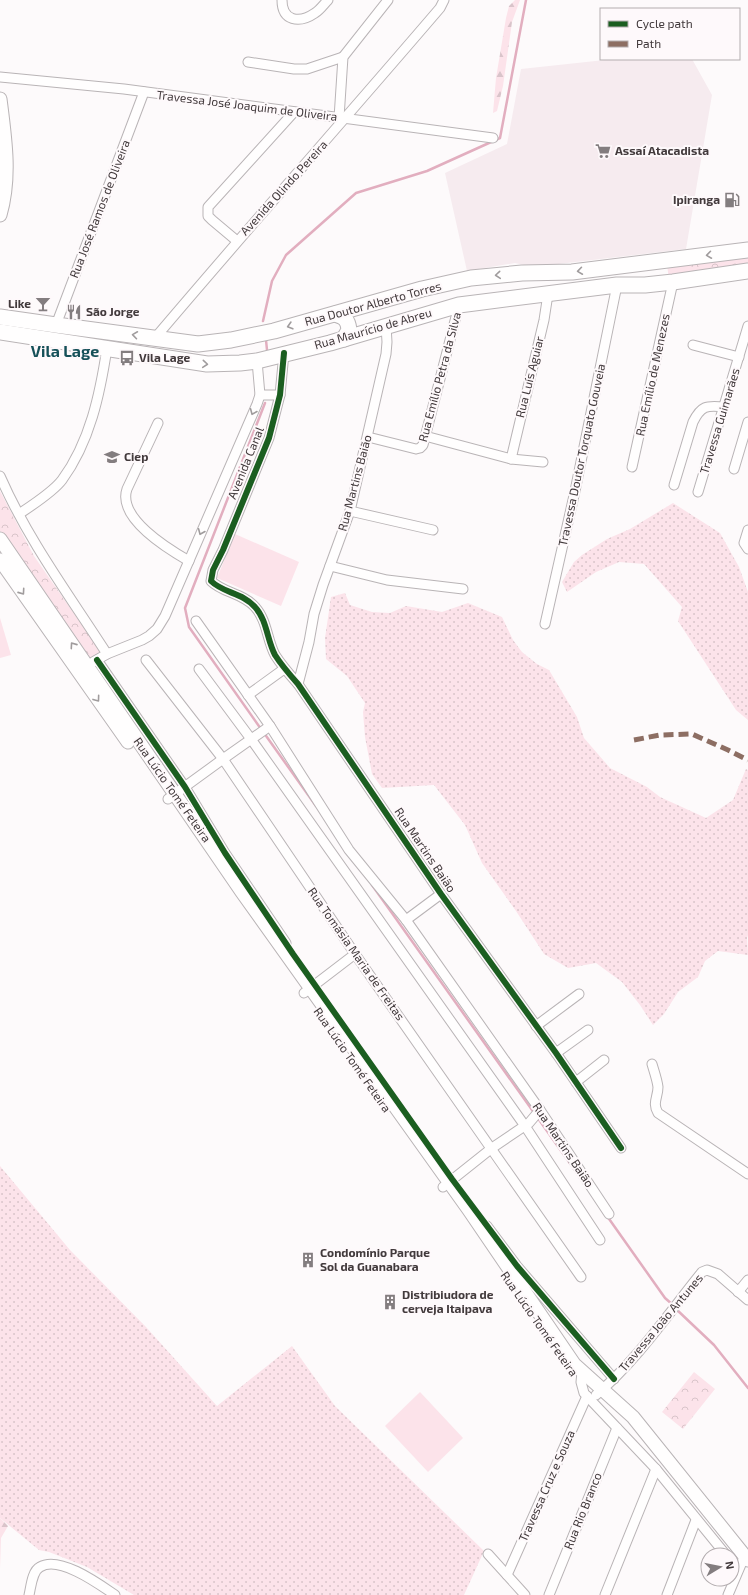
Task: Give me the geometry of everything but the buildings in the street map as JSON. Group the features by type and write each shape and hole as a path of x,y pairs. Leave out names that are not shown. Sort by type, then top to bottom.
{"main road":[{"path":"0,99 6,182 0,215"},
{"name":"Rua Doutor Alberto Torres","path":"0,317 56,326 198,344 218,343 274,331 422,289 471,278 537,272 572,272 748,250"},
{"name":"Rua Maurício de Abreu","path":"0,332 207,364 240,363 257,361 344,339 459,305 617,285 645,285 673,282 748,271"},
{"path":"537,272 544,277 549,294 555,289 553,283 555,277 560,272"},
{"path":"335,314 346,318 348,322 349,330 344,339"},
{"name":"Rua Lúcio Tomé Feteira","path":"0,539 176,793 242,892 448,1182 574,1364 581,1377 595,1394 601,1398 613,1400 633,1417 744,1561"},
{"name":"Rua Lúcio Tomé Feteira","path":"0,560 88,666"}],"street":[{"path":"282,0 284,10 289,18 293,20 305,19 315,13 328,0"},
{"path":"248,62 294,69 307,69 343,57 388,0"},
{"name":"Avenida Olindo Pereira","path":"155,338 342,118 440,8 444,0"},
{"path":"342,118 343,57"},
{"name":"Travessa José Joaquim de Oliveira","path":"0,77 124,89 493,138"},
{"name":"Rua José Ramos de Oliveira","path":"56,326 144,92"},
{"path":"237,241 208,216 208,207 294,112"},
{"name":"Rua Emílio de Menezes","path":"632,467 673,282"},
{"name":"Travessa Doutor Torquato Gouveia","path":"545,624 575,491 617,285"},
{"name":"Rua Luís Aguiar","path":"511,459 549,294"},
{"name":"Rua Emílio Petra da Silva","path":"368,437 416,449 423,445 459,305"},
{"name":"Rua Martins Baião","path":"298,684 309,642 314,614 350,510 368,437 386,354 386,326"},
{"name":"Travessa Guimarães","path":"698,492 748,326"},
{"path":"693,345 739,358"},
{"path":"19,514 61,481 82,448 90,426 108,348"},
{"name":"Avenida Canal","path":"211,576 269,438 280,395 284,353"},
{"name":"Avenida Canal","path":"88,666 107,654 150,636 165,616 260,395 257,361"},
{"path":"260,395 280,395"},
{"path":"674,485 697,413 702,408 707,406 724,407"},
{"path":"734,470 748,422"},
{"path":"158,423 124,496 125,503 129,512 150,534 169,550 189,561"},
{"path":"425,436 511,459 543,462"},
{"path":"0,476 45,560 107,654"},
{"path":"350,510 433,530"},
{"path":"747,548 744,543 748,530"},
{"path":"330,566 387,580 463,589"},
{"name":"Rua Martins Baião","path":"211,576 210,581 212,583 246,598 256,608 263,621 275,655 284,669 298,684 441,894 556,1053 621,1148"},
{"name":"Rua Martins Baião","path":"196,622 248,695 267,729 349,850 406,920 610,1214"},
{"name":"Rua Tomásia Maria de Freitas","path":"146,660 223,759 355,954 581,1277"},
{"path":"200,669 253,738 526,1124 600,1240"},
{"path":"248,695 284,669"},
{"path":"176,793 267,729"},
{"name":"Rua Martins Baião","path":"406,920 441,894"},
{"path":"310,988 355,954"},
{"path":"536,1026 579,994"},
{"path":"556,1053 588,1030"},
{"path":"576,1082 604,1060"},
{"path":"652,1064 658,1085 655,1103 658,1113 748,1174"},
{"path":"539,1113 448,1182 517,1266 614,1379"},
{"name":"Travessa João Antunes","path":"595,1394 614,1379 648,1341 702,1272 707,1270 718,1274 748,1300"},
{"path":"738,1292 748,1280"},
{"name":"Rua Lúcio Tomé Feteira","path":"595,1394 617,1428 656,1469 719,1547"},
{"name":"Travessa Cruz e Souza","path":"507,1575 595,1394"},
{"name":"Rua Rio Branco","path":"549,1595 617,1428"},
{"path":"605,1595 656,1469"},
{"path":"667,1595 696,1520"},
{"path":"488,1554 525,1595"},
{"path":"728,1595 744,1561"},
{"path":"29,1595 36,1570 45,1565 53,1565 75,1570 115,1595"}],"shaded area":[{"path":"605,60 693,60 712,95 686,249 533,267 515,263 467,271 445,173 507,144 521,69"}],"green space":[{"path":"515,0 520,0 512,22 503,86 497,111 493,113 496,78 506,18 509,6"},
{"path":"748,257 748,269 669,279 667,265"},
{"path":"0,491 34,556 100,651 99,654 90,661 19,563 0,531"},
{"path":"673,503 720,533 739,567 748,592 748,720 736,710 678,621 682,607 644,564 619,562 596,572 567,592 562,582 574,562 582,555 607,539 630,529"},
{"path":"235,534 299,562 281,606 217,578"},
{"path":"345,593 350,605 372,612 390,613 406,606 442,612 468,603 502,617 513,640 522,652 537,664 549,670 577,717 584,738 610,768 647,787 660,797 706,818 733,800 746,769 748,770 748,955 718,951 705,961 698,977 678,992 664,1014 653,1025 622,982 596,963 568,968 544,954 482,863 465,825 434,785 382,788 372,774 365,737 363,712 365,703 347,676 326,659 325,638 331,597"},
{"path":"0,618 11,655 0,658"},
{"path":"0,1166 70,1250 146,1327 217,1406 292,1346 335,1406 484,1551 464,1595 134,1595 87,1567 49,1552 39,1550 0,1518"},
{"path":"694,1372 715,1389 683,1429 662,1412"},
{"path":"420,1392 463,1438 428,1472 385,1426"},
{"path":"0,1518 8,1526 1,1538 0,1569"}],"waterway":[{"path":"263,321 272,281 286,255 356,193 427,171 500,138 526,0"},
{"path":"266,340 267,350"},
{"path":"261,729 189,627 185,608 265,403"},
{"path":"264,733 316,806"},
{"path":"372,885 574,1169"},
{"path":"607,1216 665,1298 673,1305"},
{"path":"676,1309 714,1345 748,1388"}],"marked path":[{"path":"634,740 660,735 692,734 748,760"}],"cycle path":[{"path":"284,353 280,395 269,438 223,550 213,570 211,581 221,588 250,602 259,612 275,655 298,684 441,894 556,1053 621,1148"},
{"path":"97,660 185,787 225,853 293,954 452,1179 517,1266 614,1379"}],"place":[{"name":"Assaí Atacadista","path":"603,151"},
{"name":"Ipiranga","path":"732,200"},
{"name":"Like","path":"43,304"},
{"name":"São Jorge","path":"74,312"},
{"name":"Vila Lage","path":"127,358"},
{"name":"Ciep","path":"112,457"},
{"name":"Condomínio Parque Sol da Guanabara","path":"308,1260"},
{"name":"Distribiudora de cerveja Itaipava","path":"390,1302"}],"district":[{"name":"Vila Lage","path":"65,351"}]}
